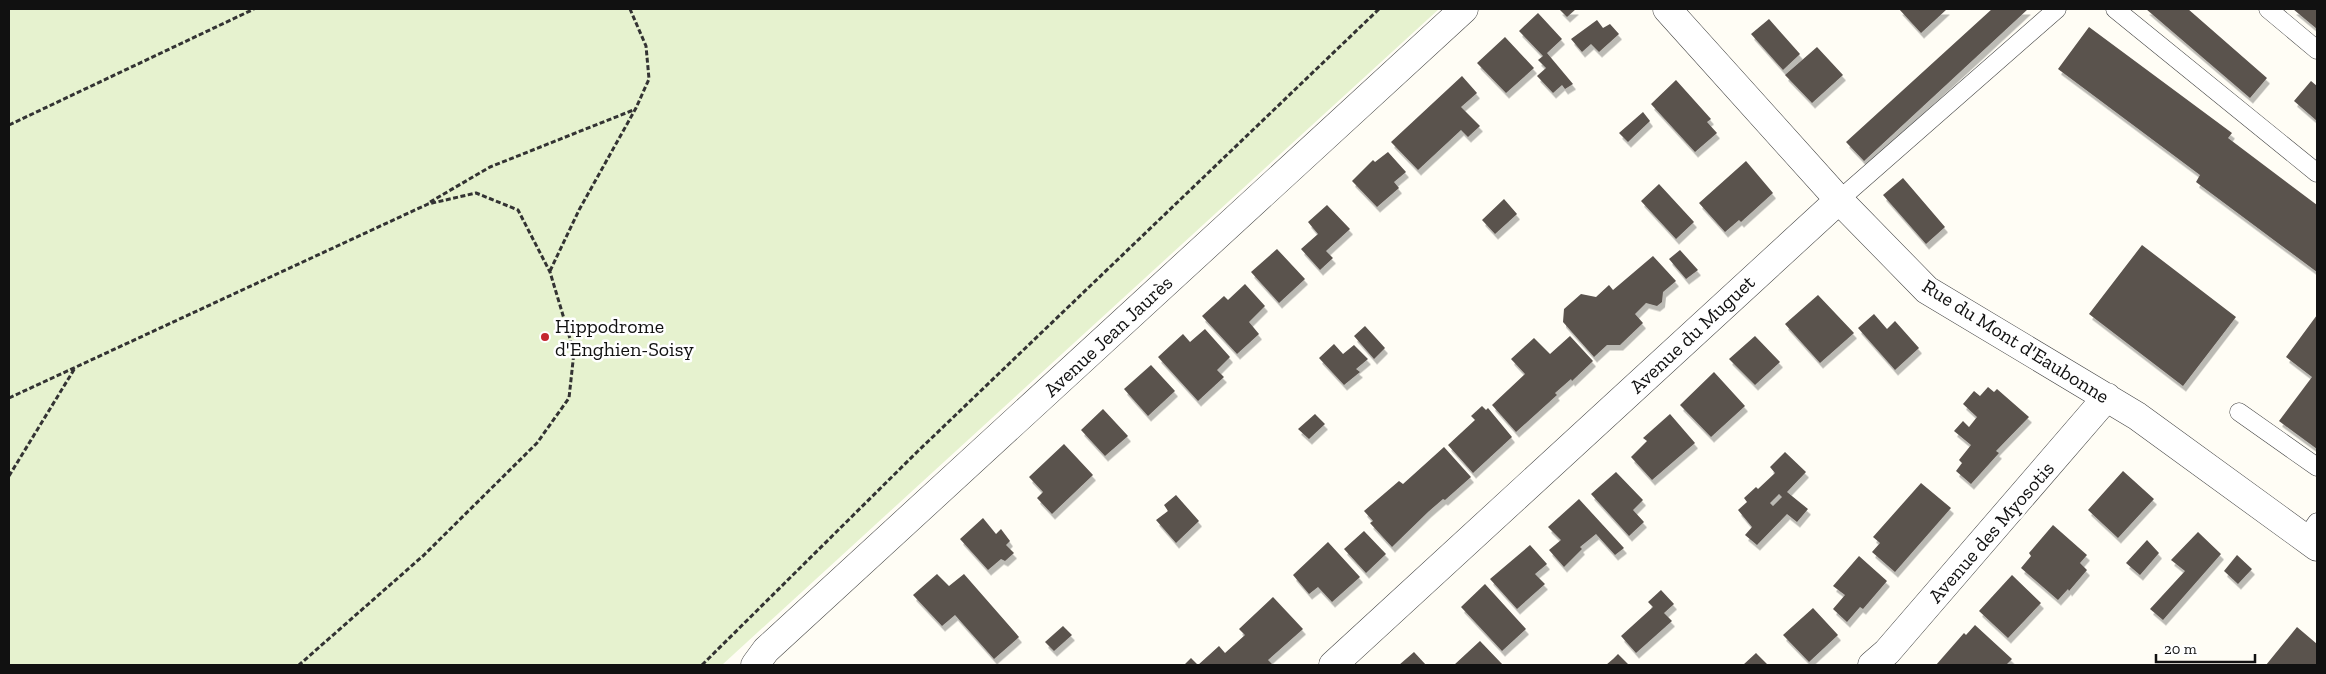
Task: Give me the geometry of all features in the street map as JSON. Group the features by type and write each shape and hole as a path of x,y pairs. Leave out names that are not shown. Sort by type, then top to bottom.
{"street":[{"name":"Avenue Jean Jaurès","path":"755,665 766,650 1464,9"},
{"name":"Rue du Mont d'Eaubonne","path":"1667,9 1839,200 1927,290 2137,416 2313,536"},
{"name":"Avenue du Muguet","path":"1333,665 1839,200"},
{"name":"Avenue des Myosotis","path":"1872,665 1887,652 2107,398"}],"lane":[{"name":"Avenue du Muguet","path":"1839,200 2057,9"},
{"path":"2114,9 2317,173"},
{"path":"2268,9 2317,50"},
{"path":"2239,412 2317,467"}],"path":[{"path":"9,125 254,9"},
{"path":"550,272 579,210 636,108 650,79 646,46 630,9"},
{"path":"702,665 917,452 1379,9"},
{"path":"10,399 75,367 428,204 490,167 636,108"},
{"path":"299,665 424,554 537,443 569,398 574,352 550,272 518,210 476,193 428,204"},
{"path":"9,476 75,367"}],"green space":[{"name":"Hippodrome d'Enghien-Soisy","path":"9,9 1439,9 722,665 9,665"}],"building":[{"path":"1559,9 1576,9 1567,17"},
{"path":"1899,9 1947,9 1921,33"},
{"path":"1992,9 2028,9 1864,161 1846,142"},
{"path":"2146,9 2188,9 2267,78 2250,98"},
{"path":"2293,9 2317,9 2317,29"},
{"path":"1538,13 1562,39 1547,53 1573,84 1565,89 1562,85 1553,93 1537,76 1546,68 1538,60 1543,56 1519,31"},
{"path":"1769,19 1800,54 1783,70 1751,34"},
{"path":"1597,20 1603,28 1610,24 1619,34 1599,52 1591,44 1582,52 1571,39"},
{"path":"2089,27 2232,133 2228,138 2317,205 2317,272 2196,182 2200,175 2058,69"},
{"path":"1505,37 1534,68 1506,93 1477,63"},
{"path":"1817,47 1843,75 1812,103 1785,75"},
{"path":"1462,76 1477,93 1461,107 1480,126 1468,137 1461,130 1418,170 1391,142"},
{"path":"1676,80 1711,119 1707,122 1717,133 1695,152 1651,104"},
{"path":"2311,81 2317,86 2317,121 2294,101"},
{"path":"1643,112 1650,121 1628,142 1619,133"},
{"path":"1388,152 1406,172 1394,182 1399,188 1377,207 1352,181 1373,160 1375,162"},
{"path":"1746,161 1773,193 1741,222 1739,220 1725,232 1699,203"},
{"path":"1903,178 1945,227 1926,244 1883,195"},
{"path":"1659,184 1694,222 1676,239 1641,201"},
{"path":"1504,199 1517,214 1495,234 1482,220"},
{"path":"1327,205 1350,229 1326,251 1333,258 1320,270 1301,249 1318,234 1308,222"},
{"path":"2142,245 2236,317 2183,386 2089,314"},
{"path":"1277,249 1305,279 1279,303 1251,272"},
{"path":"1680,250 1698,270 1686,279 1669,259"},
{"path":"1653,256 1676,281 1663,292 1662,302 1657,306 1646,303 1635,314 1643,323 1620,345 1607,345 1594,357 1563,322 1564,309 1581,294 1596,297 1609,285 1613,290"},
{"path":"1245,284 1265,306 1249,322 1259,334 1237,354 1202,316 1224,296 1228,300"},
{"path":"1818,295 1854,333 1820,363 1785,324"},
{"path":"1874,314 1887,329 1895,321 1919,348 1895,370 1858,328"},
{"path":"2317,315 2317,449 2279,421 2312,377 2286,357"},
{"path":"1365,326 1385,348 1374,359 1354,336"},
{"path":"1205,329 1230,357 1217,370 1224,377 1198,401 1158,357 1183,334 1190,342"},
{"path":"1570,336 1593,361 1572,381 1571,379 1555,393 1557,395 1516,432 1492,405 1525,374 1511,359 1534,338 1550,354"},
{"path":"1755,336 1780,362 1755,385 1729,359"},
{"path":"1334,344 1343,354 1354,345 1368,359 1356,369 1360,372 1344,385 1319,358"},
{"path":"1151,365 1175,391 1148,416 1124,389"},
{"path":"1714,372 1745,406 1711,437 1680,405"},
{"path":"1988,387 1994,392 1997,389 2029,417 1996,451 1999,453 1971,484 1956,471 1962,463 1959,460 1971,445 1954,431 1963,421 1969,427 1977,417 1963,404 1974,391 1980,396"},
{"path":"1482,406 1486,410 1488,408 1512,437 1473,473 1448,445 1475,420 1471,416"},
{"path":"1103,409 1128,436 1105,456 1081,430"},
{"path":"1315,414 1325,424 1309,439 1298,429"},
{"path":"1670,414 1695,443 1652,480 1631,457 1647,441 1643,438"},
{"path":"1064,444 1093,475 1052,514 1037,498 1043,492 1029,477"},
{"path":"1444,447 1471,477 1428,512 1392,547 1370,523 1373,521 1364,511 1399,481 1403,484"},
{"path":"1785,452 1806,472 1787,492 1808,509 1797,522 1787,514 1757,545 1745,535 1752,527 1738,510 1747,502 1744,498 1756,487 1758,489 1775,473 1770,467","holes":["1779,494 1782,497 1773,506 1770,503"]},
{"path":"2123,471 2154,499 2118,538 2088,510"},
{"path":"1616,472 1643,500 1633,510 1644,522 1629,536 1591,494"},
{"path":"1921,483 1951,508 1895,572 1872,552 1880,543 1873,537"},
{"path":"1176,495 1199,521 1176,543 1156,520 1168,511 1164,505"},
{"path":"1579,499 1624,548 1615,555 1596,534 1580,547 1582,549 1564,567 1549,550 1561,540 1548,527"},
{"path":"983,518 996,534 1001,529 1010,541 1006,545 1014,553 1005,561 1001,559 988,570 960,539"},
{"path":"2053,525 2087,555 2080,563 2087,570 2069,591 2068,589 2058,600 2021,568 2031,556 2029,553"},
{"path":"1364,531 1386,554 1366,573 1344,549"},
{"path":"2198,532 2221,554 2163,620 2150,609 2185,571 2171,560"},
{"path":"2147,540 2159,553 2140,575 2126,563"},
{"path":"1328,542 1360,577 1332,602 1318,587 1309,594 1293,575"},
{"path":"1530,545 1547,564 1535,574 1545,584 1517,609 1490,579"},
{"path":"2237,555 2252,569 2238,584 2224,571"},
{"path":"1859,556 1887,581 1863,609 1860,607 1847,622 1833,609 1845,595 1833,586"},
{"path":"937,574 949,586 964,574 1019,637 994,659 955,615 942,626 913,595"},
{"path":"2012,575 2041,603 2008,638 1979,611"},
{"path":"1485,584 1526,629 1502,651 1461,607"},
{"path":"1661,590 1674,604 1664,613 1672,621 1636,653 1621,636 1653,607 1648,602"},
{"path":"1273,597 1303,629 1268,660 1273,665 1198,665 1219,646 1225,653 1245,635 1239,629"},
{"path":"1813,608 1838,635 1809,662 1783,635"},
{"path":"1975,625 2012,659 2006,665 1936,665 1964,633 1966,635"},
{"path":"1063,626 1072,635 1054,651 1045,642"},
{"path":"2297,627 2317,644 2317,665 2266,665"},
{"path":"1480,641 1503,665 1454,665"},
{"path":"1414,652 1426,665 1399,665"},
{"path":"1756,653 1768,665 1743,665"},
{"path":"1618,654 1629,665 1606,665 1613,659"},
{"path":"1191,658 1198,665 1184,665"}],"place":[{"name":"Hippodrome d'Enghien-Soisy","path":"545,337"}]}
